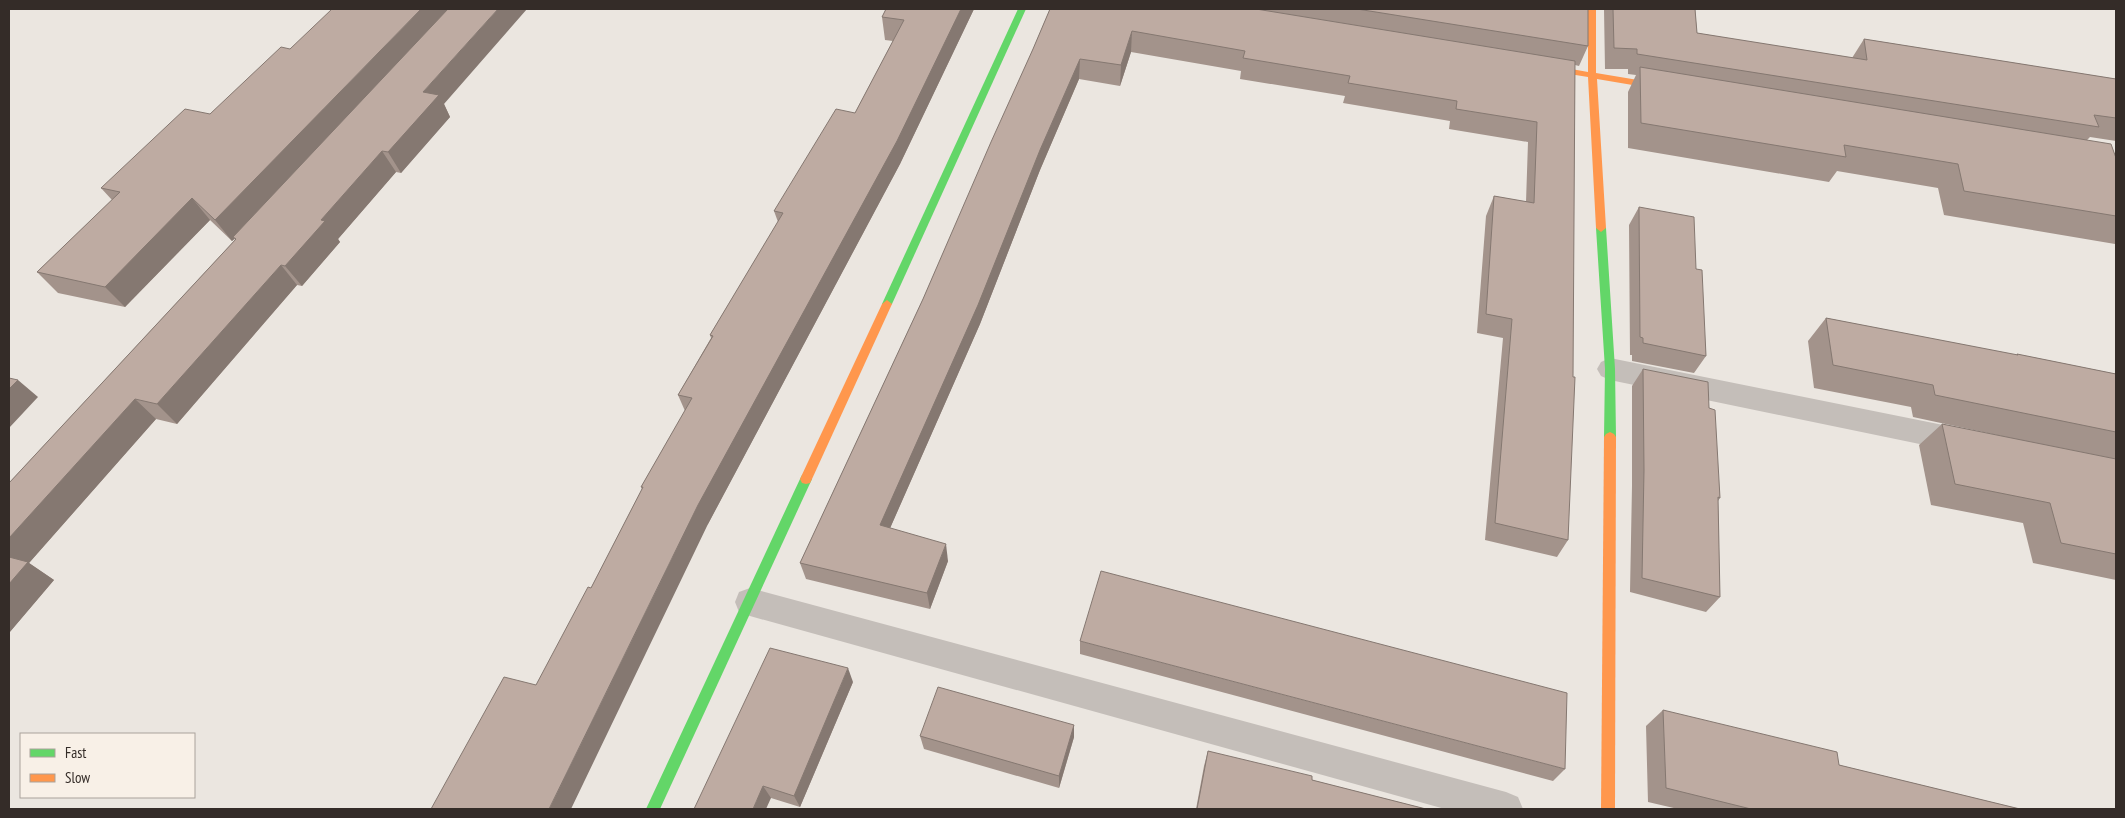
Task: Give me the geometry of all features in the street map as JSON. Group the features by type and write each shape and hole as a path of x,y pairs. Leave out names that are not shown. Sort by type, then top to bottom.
{"street":[{"path":"653,809 1022,9"},
{"path":"1592,9 1592,75 1610,369 1608,809"},
{"path":"1524,64 1680,90"},
{"path":"1610,369 1990,446"},
{"path":"750,602 1506,809"}],"building":[{"path":"332,9 421,9 215,220 192,198 105,287 37,272 120,192 101,188 185,109 210,114 281,47 290,49"},
{"path":"448,9 498,9 423,92 439,95 388,152 382,151 321,220 325,221 285,266 281,265 157,404 135,399 9,538 9,483 236,239 233,237"},
{"path":"886,9 961,9 897,141 698,505 549,809 431,809 504,677 536,685 588,587 591,588 643,487 641,487 692,398 678,395 713,336 710,335 783,213 774,211 836,109 855,113 904,20 882,17"},
{"path":"1050,9 1256,9 1575,61 1573,377 1575,377 1568,540 1495,523 1512,319 1486,314 1494,196 1534,203 1537,122 1456,109 1457,101 1348,83 1350,76 1243,58 1245,51 1132,31 1121,65 1080,59 1040,150 978,305 880,525 946,544 927,593 800,563 923,299"},
{"path":"1357,9 1588,9 1588,46"},
{"path":"1613,9 1695,9 1697,33 1867,60 1864,39 2116,79 2116,118 2094,115 2099,127 1637,54 1637,49 1614,48"},
{"path":"1640,67 2111,144 2116,158 2116,216 1964,191 1958,164 1844,145 1846,157 1641,123"},
{"path":"1639,207 1694,217 1696,269 1702,270 1706,356 1643,343 1643,338 1640,337"},
{"path":"1826,318 2116,374 2116,432 1935,395 1933,385 1833,365"},
{"path":"1643,369 1708,382 1709,408 1715,410 1720,498 1718,497 1720,597 1642,578"},
{"path":"9,378 18,380 9,389"},
{"path":"1942,424 2116,459 2116,554 2061,543 2050,503 1955,484"},
{"path":"9,557 28,562 9,584"},
{"path":"1101,571 1567,693 1565,769 1080,641"},
{"path":"770,648 848,668 794,796 763,786 753,809 694,809"},
{"path":"938,687 1074,725 1059,776 920,736"},
{"path":"1663,710 1837,752 1839,765 2020,809 1751,809 1666,788"},
{"path":"1208,751 1312,776 1312,780 1426,809 1197,809"}],"traffic: fast":[{"path":"887,304 1022,9"},
{"path":"1601,228 1610,369 1610,437"},
{"path":"653,809 806,479"}],"traffic: slow":[{"path":"1592,9 1592,75 1601,228"},
{"path":"1538,66 1668,88"},
{"path":"806,479 887,304"},
{"path":"1608,809 1610,437"}]}
